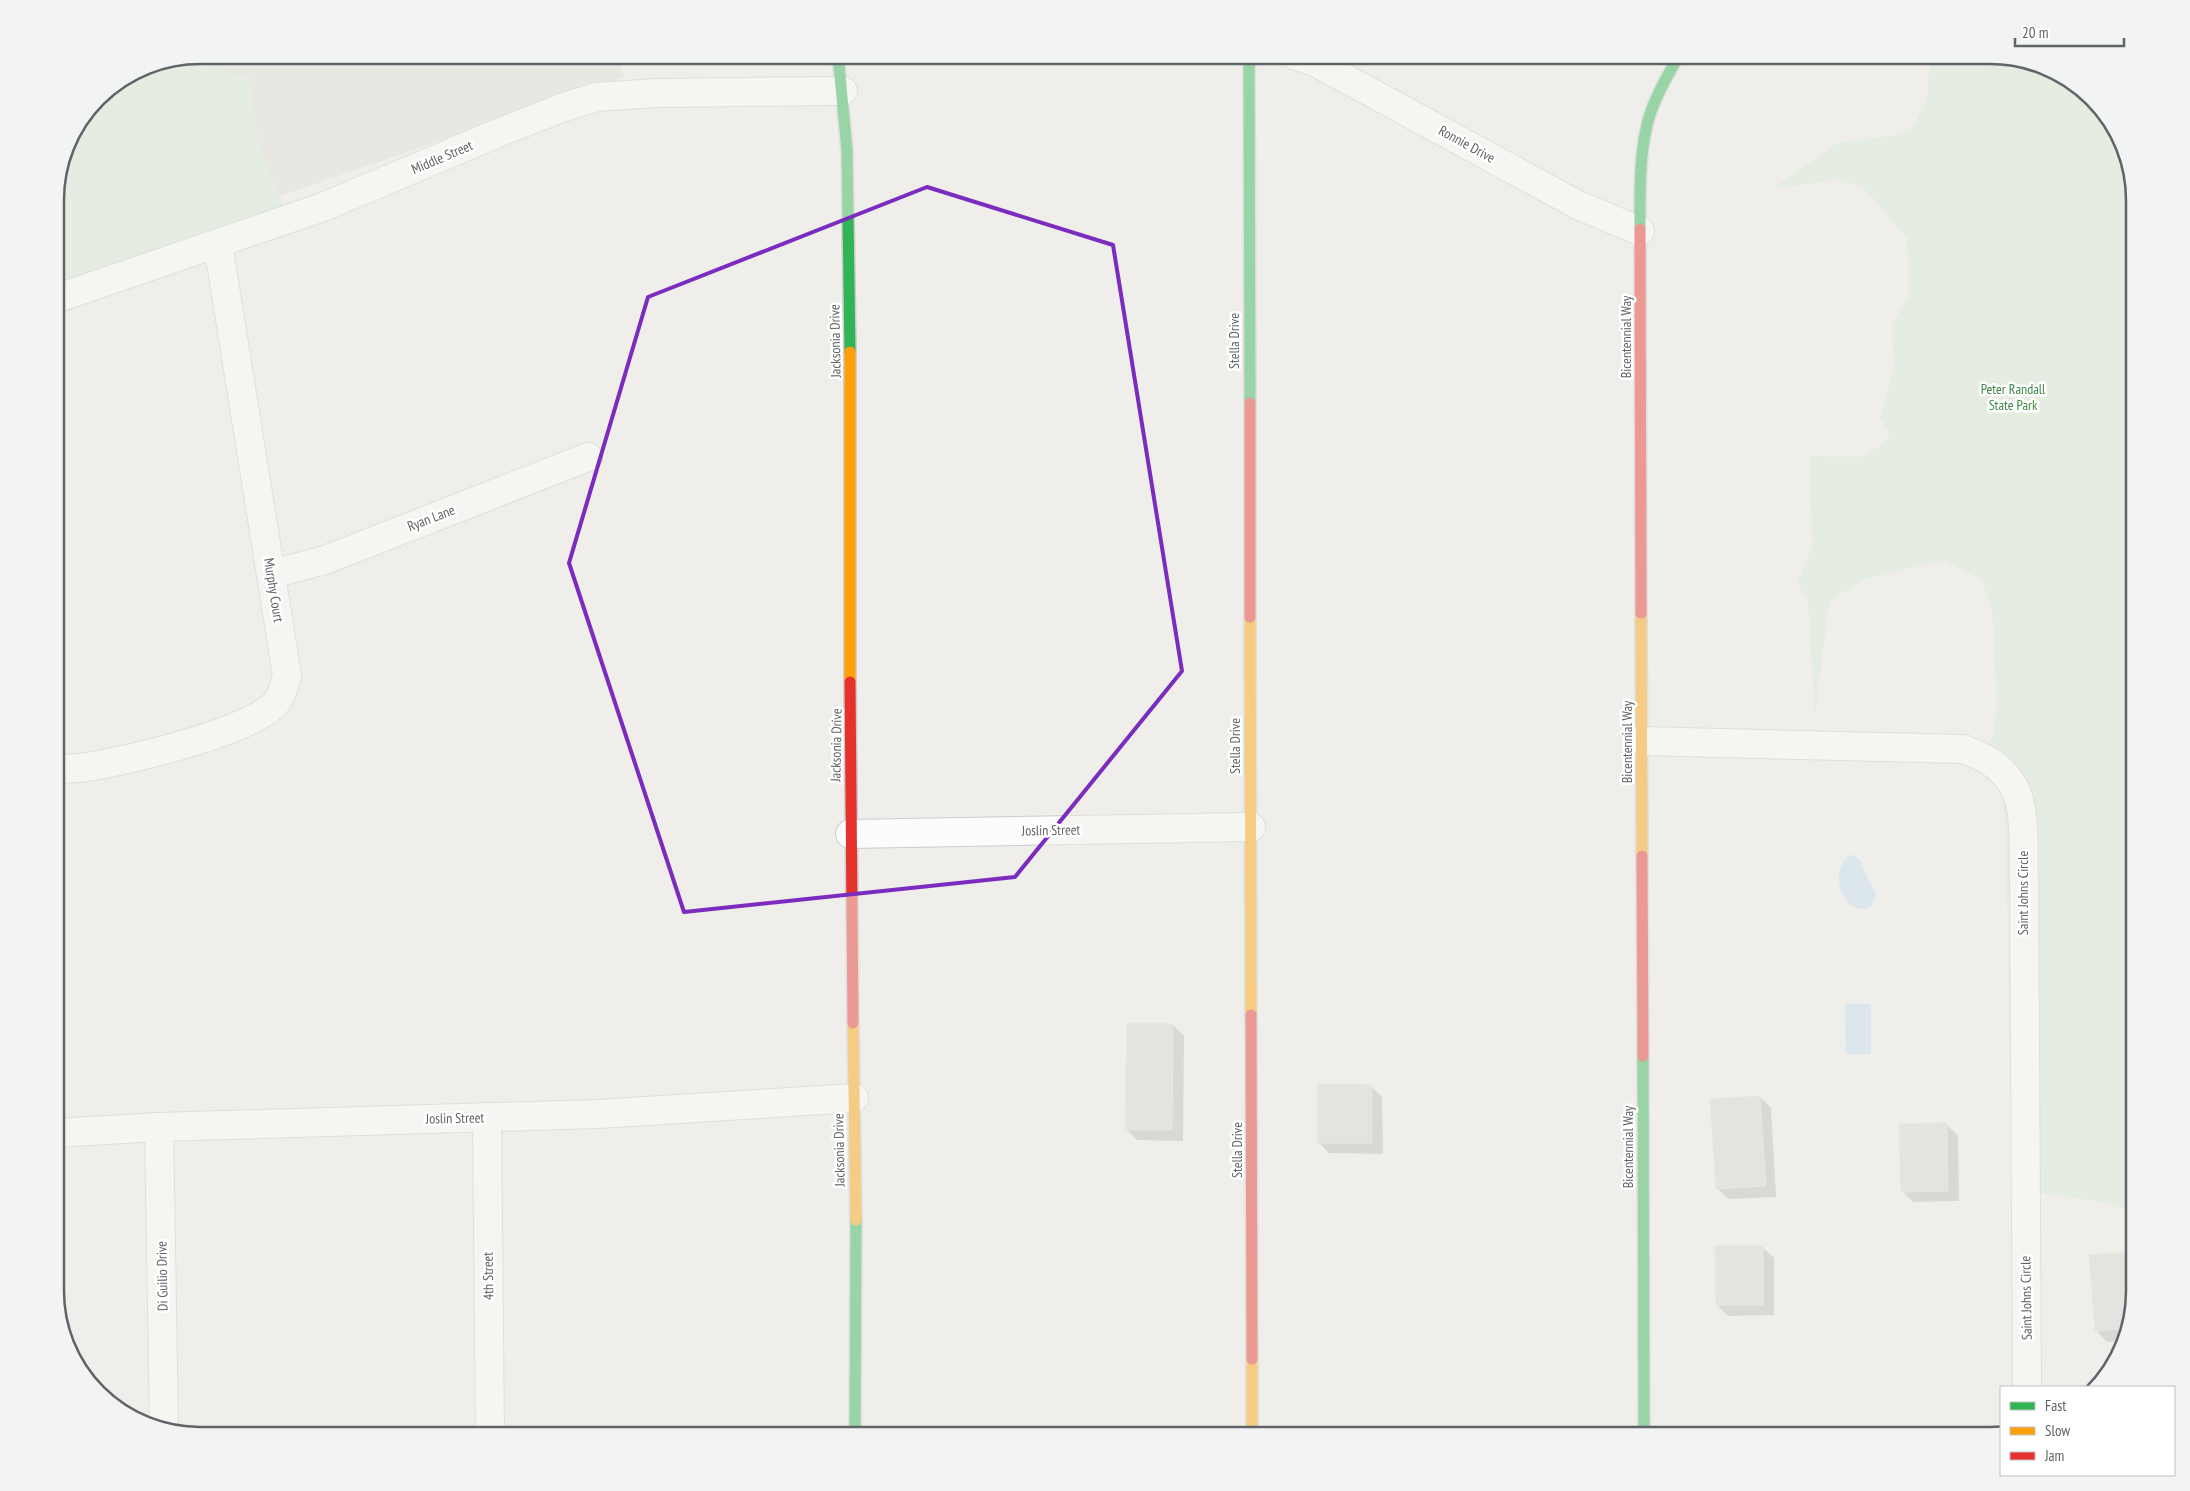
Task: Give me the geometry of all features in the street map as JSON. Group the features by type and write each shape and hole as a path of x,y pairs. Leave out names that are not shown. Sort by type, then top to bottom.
{"street":[{"name":"Jacksonia Drive","path":"839,64 847,150 852,398 850,834 856,1247 855,1427"},
{"name":"Stella Drive","path":"1249,64 1252,1427"},
{"name":"Ronnie Drive","path":"1319,64 1578,205 1640,231"},
{"name":"Bicentennial Way","path":"1644,1427 1640,172 1647,124 1659,91 1674,64"},
{"name":"Middle Street","path":"64,296 323,208 520,124 597,97 657,93 843,91"},
{"name":"Murphy Court","path":"64,769 84,768 144,757 239,727 278,701 287,675 218,244"},
{"name":"Ryan Lane","path":"272,574 325,560 588,457"},
{"name":"Saint Johns Circle","path":"1642,742 1963,749 1980,755 1995,764 2014,784 2022,810 2024,879 2027,1386"},
{"name":"Joslin Street","path":"850,834 1251,827"},
{"name":"Joslin Street","path":"64,1133 159,1127 618,1112 854,1098"},
{"name":"4th Street","path":"487,1117 490,1427"},
{"name":"Di Guilio Drive","path":"159,1127 164,1423"}],"highlighted area":[{"path":"927,187 1113,245 1182,671 1015,877 684,912 569,563 648,297"}],"shaded area":[{"path":"200,64 620,64 624,77 64,271 64,191 68,165 74,148 92,117 110,98 132,82 156,71 182,65"}],"green space":[{"path":"211,64 214,69 249,78 258,143 286,214 64,298 64,191 68,165 74,148 92,117 110,98 132,82 156,71 182,65"},
{"name":"Peter Randall State Park","path":"1929,64 2008,65 2034,71 2066,87 2092,110 2108,132 2122,165 2126,200 2126,1208 2116,1204 2012,1189 2006,831 2001,784 1982,754 1993,735 1997,706 1992,609 1982,580 1944,560 1865,579 1829,602 1815,715 1808,603 1797,582 1812,547 1810,456 1862,457 1883,443 1890,434 1880,417 1894,368 1892,324 1909,296 1907,238 1863,187 1839,179 1771,190 1838,143 1895,135 1912,129 1927,100"}],"water":[{"path":"1854,855 1861,861 1876,894 1872,906 1863,909 1854,907 1847,902 1842,894 1840,884 1839,874 1842,864 1848,856"},
{"path":"1845,1004 1871,1004 1871,1054 1846,1054"}],"building":[{"path":"1127,1023 1173,1024 1172,1130 1125,1130"},
{"path":"1317,1084 1372,1085 1372,1143 1317,1143"},
{"path":"1760,1096 1766,1186 1716,1189 1710,1099"},
{"path":"1947,1123 1948,1191 1901,1192 1899,1124"},
{"path":"1715,1246 1763,1246 1763,1305 1716,1305"},
{"path":"2126,1252 2125,1309 2121,1329 2095,1331 2089,1255"}],"traffic: fast":[{"path":"839,64 847,150 850,352"},
{"path":"1249,64 1250,403"},
{"path":"1640,229 1641,164 1644,138 1657,98 1674,64"},
{"path":"1643,1056 1644,1427"},
{"path":"855,1427 856,1220"}],"traffic: slow":[{"path":"850,352 850,682"},
{"path":"1641,613 1642,856"},
{"path":"1250,617 1251,1015"},
{"path":"853,1023 856,1220"},
{"path":"1252,1359 1252,1427"}],"traffic: jam":[{"path":"1640,229 1641,613"},
{"path":"1250,403 1250,617"},
{"path":"850,682 853,1023"},
{"path":"1642,856 1643,1056"},
{"path":"1251,1015 1252,1359"}]}
